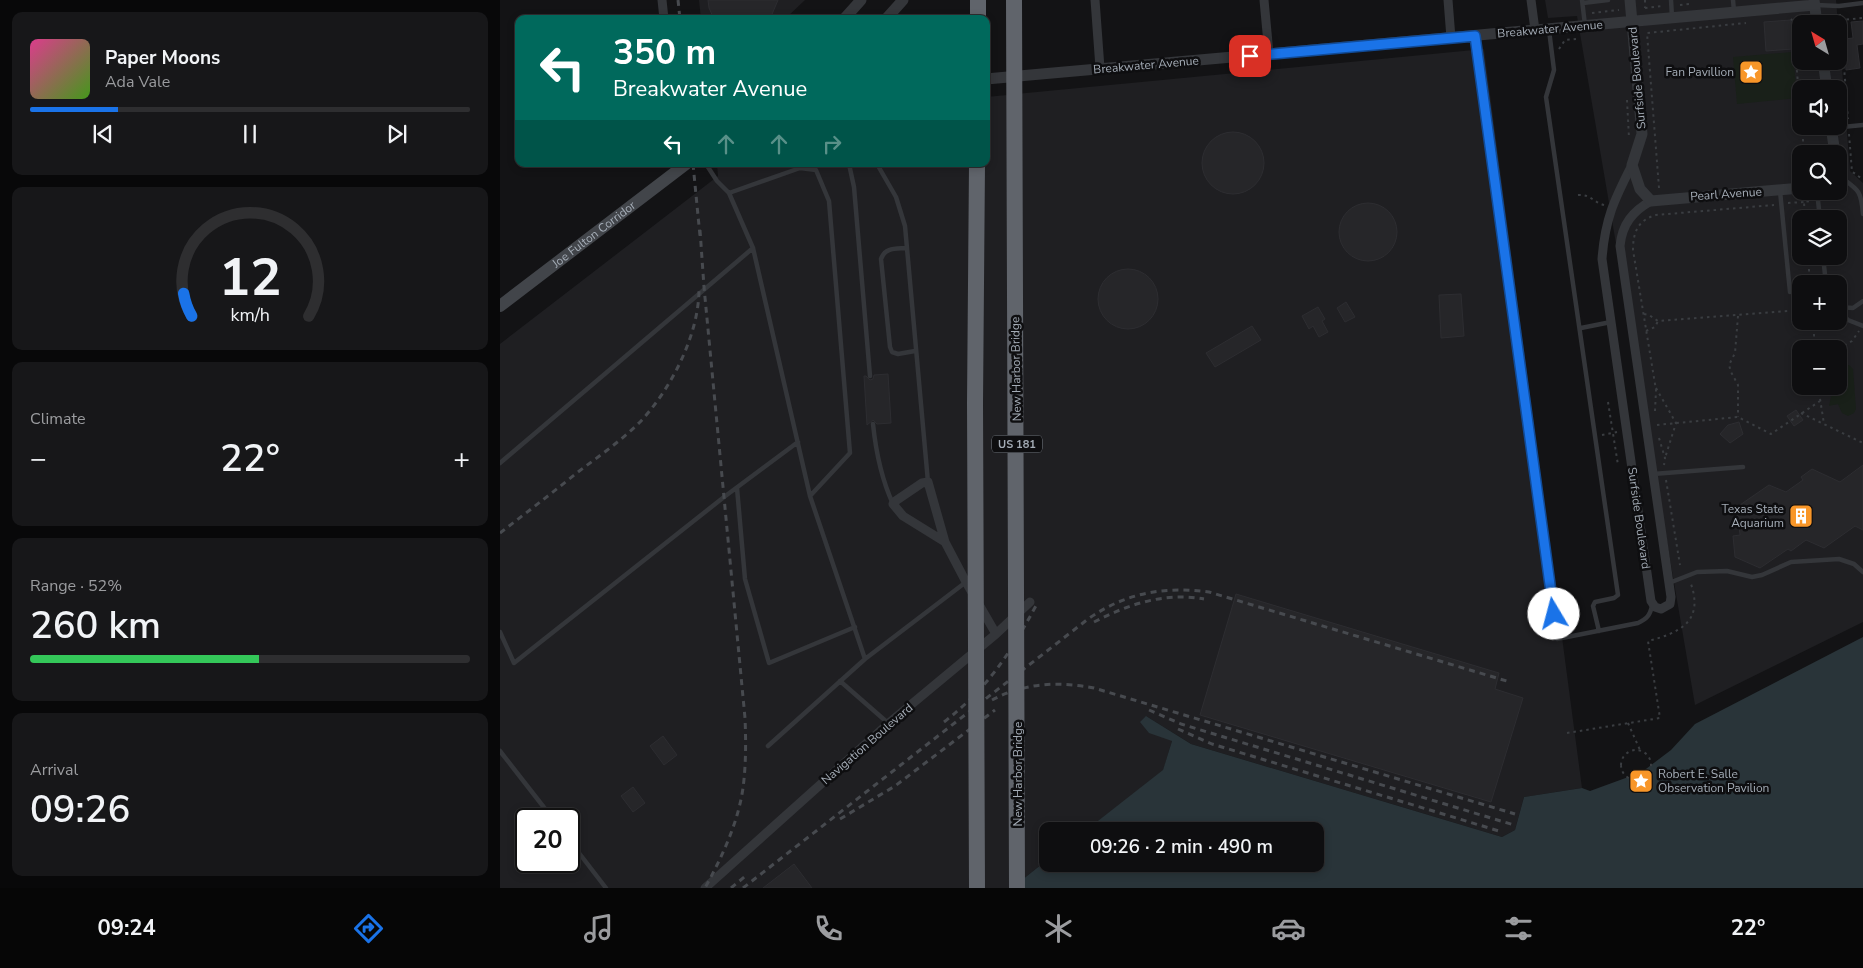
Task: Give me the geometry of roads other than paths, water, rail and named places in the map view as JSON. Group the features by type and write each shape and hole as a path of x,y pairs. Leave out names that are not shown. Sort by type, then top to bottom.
{"highway":[{"path":"978,0 978,15"},
{"name":"New Harbor Bridge","path":"1014,0 1017,888"},
{"name":"US 181","path":"977,167 975,393 977,888"}],"main road":[{"name":"Joe Fulton Corridor","path":"500,306 679,167"}],"street":[{"path":"662,0 664,15"},
{"path":"848,15 861,0"},
{"path":"890,15 903,0"},
{"path":"1095,0 1100,68"},
{"path":"1264,0 1269,54"},
{"path":"1448,0 1451,38"},
{"path":"1531,0 1536,30"},
{"name":"Surfside Boulevard","path":"1630,0 1642,134 1632,165 1611,208 1606,224 1602,259 1652,604 1661,609 1670,604 1671,597 1620,246 1623,228 1629,218 1641,206 1651,201"},
{"path":"1813,15 1814,2"},
{"name":"Breakwater Avenue","path":"990,79 1536,30 1549,29 1584,32 1632,22 1734,12 1770,4 1814,2"},
{"path":"1632,165 1640,189 1651,201"},
{"name":"Pearl Avenue","path":"1651,201 1792,191"},
{"path":"946,542 903,516 893,504 896,499 922,483 928,482 946,542 966,582 996,634"},
{"name":"Navigation Boulevard","path":"705,888 889,724 996,634 1030,602"}],"lane":[{"path":"1584,32 1582,2 1608,0"},
{"path":"1671,0 1672,18"},
{"path":"1733,0 1734,12"},
{"path":"1814,2 1839,6 1863,3"},
{"path":"1549,29 1554,70 1546,97 1597,436 1618,595 1614,598 1595,602 1593,606 1599,632"},
{"path":"1475,36 1557,639 1638,623 1646,619 1651,612 1652,604"},
{"path":"1847,126 1863,125"},
{"path":"708,167 717,181 729,193 753,248 810,496 865,659"},
{"path":"850,167 854,186 870,376"},
{"path":"879,167 900,206 905,226 928,482"},
{"path":"729,193 800,168 816,170 829,201 850,453 810,496"},
{"path":"1847,182 1858,190 1862,199 1863,214"},
{"path":"1780,190 1790,292"},
{"path":"500,463 753,248"},
{"path":"907,248 890,249 883,254 881,259 890,348 892,352 898,354 915,351"},
{"path":"1847,307 1852,308 1863,301"},
{"path":"1847,319 1862,328"},
{"path":"1581,328 1611,322"},
{"path":"873,424 877,459 882,478 893,504"},
{"path":"500,632 514,663 798,442"},
{"path":"1653,474 1743,467"},
{"path":"737,488 745,579 769,663 855,627"},
{"path":"1669,583 1697,572 1727,570 1752,577 1762,575 1791,562 1840,559 1854,564 1863,572"},
{"path":"768,746 865,659 966,582"},
{"path":"840,681 889,724"},
{"path":"500,751 544,808"},
{"path":"580,854 606,888"}],"railway":[{"path":"678,0 680,15"},
{"path":"693,167 700,236"},
{"path":"700,230 746,736 741,801 723,852 705,888"},
{"path":"500,533 618,442 651,409 672,378 689,343 698,307 699,289"},
{"path":"743,888 1088,619 1102,610 1131,597 1176,590 1209,592 1510,682"},
{"path":"1094,622 1120,610 1161,598 1190,597 1204,599"},
{"path":"944,722 974,696 998,668 1038,602"},
{"path":"992,700 1016,690 1041,685 1054,684 1094,688 1515,814"},
{"path":"840,819 895,786 995,710"},
{"path":"1149,710 1181,724 1514,825"},
{"path":"1178,729 1212,744 1499,831"},
{"path":"731,888 748,874"}],"place":[{"name":"Fan Pavillion","path":"1751,72"},
{"name":"Texas State Aquarium","path":"1801,516"},
{"name":"Robert E. Salle Observation Pavilion","path":"1641,781"}]}
